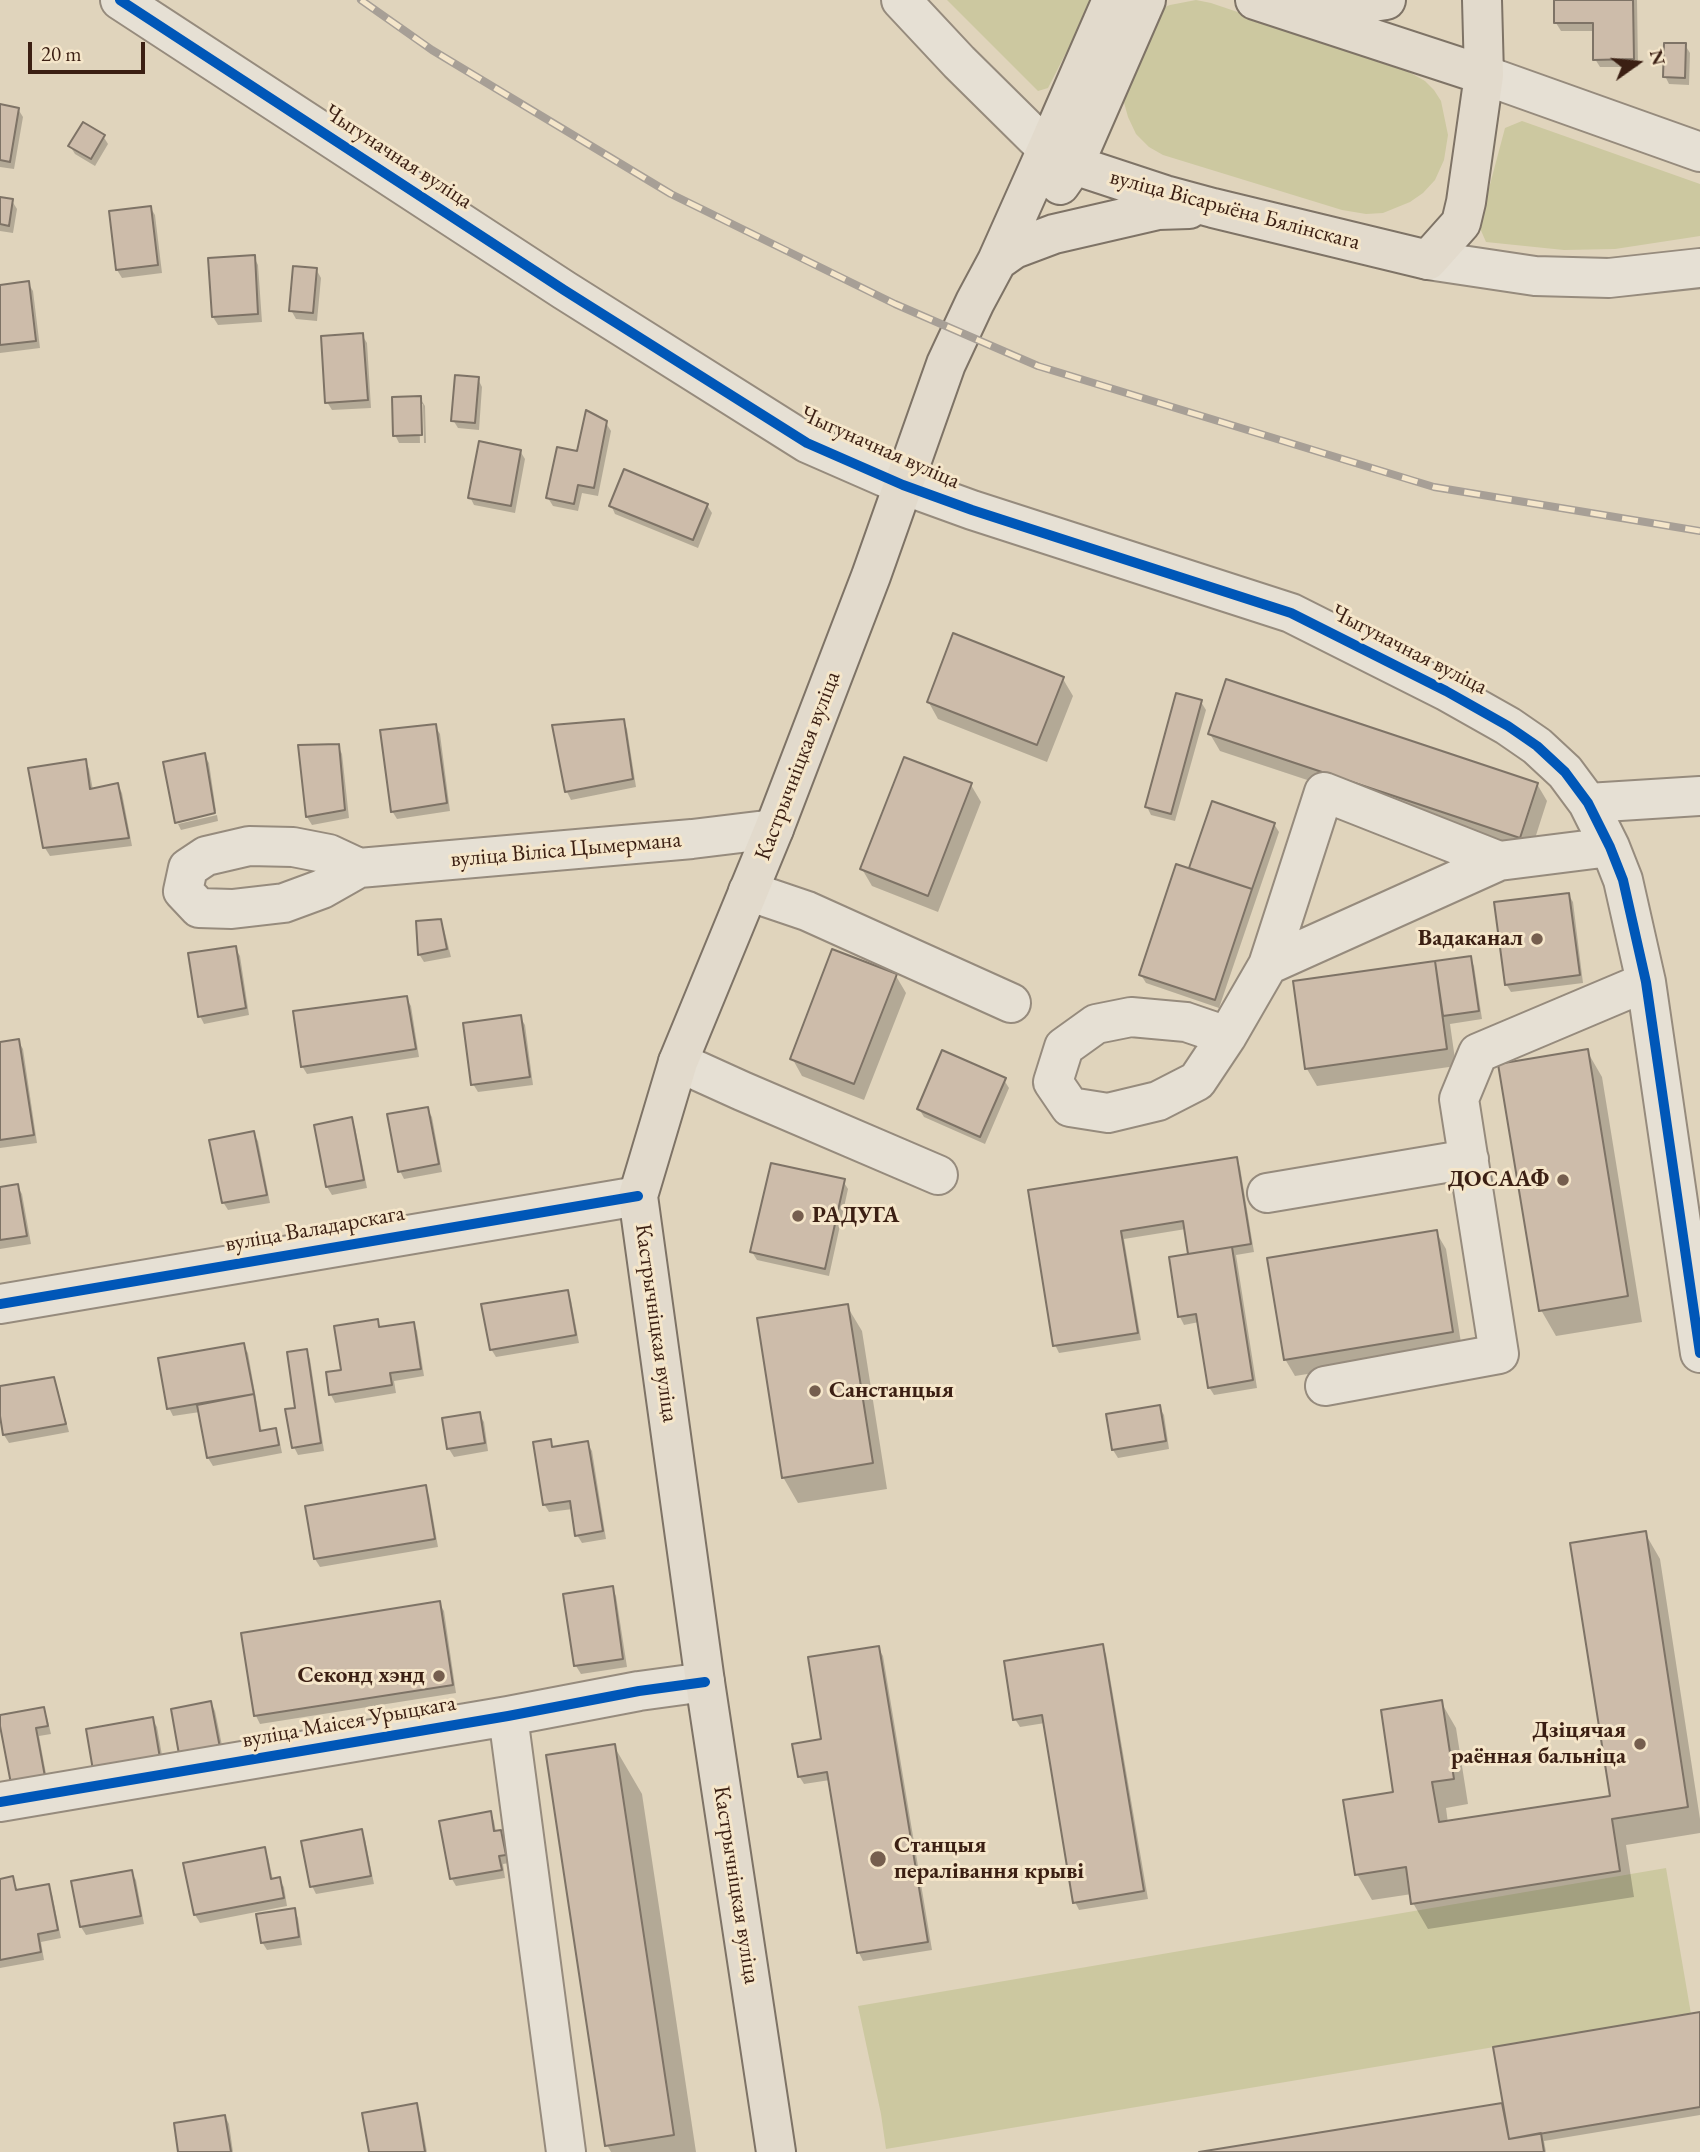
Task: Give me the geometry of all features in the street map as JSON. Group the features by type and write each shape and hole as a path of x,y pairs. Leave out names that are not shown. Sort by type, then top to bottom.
{"main road":[{"path":"1060,157 1112,0"},
{"path":"1060,157 1146,0"},
{"path":"1255,0 1484,75"},
{"path":"1319,0 1360,4 1386,0"},
{"path":"1428,260 1461,223 1466,202 1484,75 1482,0"},
{"name":"Кастрычніцкая вуліца","path":"776,2152 705,1682 638,1196 678,1062 774,829 946,364 975,302 1006,255 1060,157"},
{"name":"вуліца Вісарыёна Бялінскага","path":"1060,157 1213,208 1428,260"},
{"path":"1006,255 1054,234 1158,210 1213,208"}],"street":[{"name":"Чыгуначная вуліца","path":"120,0 552,282 807,443 903,485 972,510 1291,613 1446,691 1508,726 1537,746 1565,772 1588,803 1623,880 1646,982 1700,1353"},
{"name":"вуліца Вісарыёна Бялінскага","path":"901,0 959,62 1060,157"},
{"path":"1484,75 1700,152"},
{"name":"вуліца Вісарыёна Бялінскага","path":"1428,260 1535,276 1609,278 1700,268"},
{"path":"1227,1036 1268,965 1324,792 1499,861"},
{"path":"1588,803 1700,796"},
{"name":"вуліца Віліса Цымермана","path":"359,869 774,829"},
{"path":"1268,965 1499,861 1610,847"},
{"path":"748,891 807,911 1011,1003"},
{"path":"1325,1386 1499,1354 1459,1099 1478,1053 1646,982"},
{"path":"678,1062 938,1175"},
{"path":"1267,1193 1469,1160"},
{"name":"вуліца Валадарскага","path":"0,1304 638,1196"},
{"name":"вуліца Маісея Урыцкага","path":"0,1802 508,1716 639,1691 705,1682"},
{"path":"508,1716 566,2152"}],"shaded area":[{"path":"947,0 1093,0 1048,88 1038,91"},
{"path":"1196,0 1400,67 1425,81 1441,101 1448,135 1444,160 1435,180 1410,202 1383,213 1366,214 1342,210 1163,155 1149,147 1136,134 1123,99 1157,10"},
{"path":"1522,121 1700,184 1700,236 1615,249 1564,250 1486,242 1479,226 1505,128"},
{"path":"1666,1868 1691,2014 886,2149 858,2006"}],"building":[{"path":"1554,0 1633,0 1634,59 1593,60 1593,23 1554,23"},
{"path":"1664,43 1686,43 1685,78 1663,77"},
{"path":"0,104 19,108 10,162 0,160"},
{"path":"83,122 105,135 91,159 68,146"},
{"path":"0,197 13,199 9,226 0,224"},
{"path":"151,206 158,265 116,270 109,211"},
{"path":"255,255 258,314 212,317 208,258"},
{"path":"293,266 317,268 313,313 289,311"},
{"path":"29,281 36,341 0,345 0,285"},
{"path":"363,333 368,400 325,403 321,336"},
{"path":"455,375 479,377 475,423 451,421"},
{"path":"421,396 422,435 393,436 392,397"},
{"path":"586,410 607,421 594,488 578,485 574,504 546,498 557,447 577,451"},
{"path":"479,441 521,450 511,506 468,498"},
{"path":"624,469 708,504 693,540 609,506"},
{"path":"953,633 1064,677 1037,745 927,702"},
{"path":"1226,679 1538,783 1520,838 1208,734"},
{"path":"1176,693 1202,700 1171,814 1145,807"},
{"path":"624,719 633,779 565,792 552,725"},
{"path":"436,724 447,803 391,812 380,730"},
{"path":"339,744 345,810 306,817 298,745"},
{"path":"205,753 215,813 175,823 163,762"},
{"path":"904,757 972,783 928,896 860,869"},
{"path":"86,759 90,789 118,783 129,838 43,848 28,768"},
{"path":"1212,801 1275,823 1252,889 1189,868"},
{"path":"1176,864 1252,889 1215,1000 1139,975"},
{"name":"Вадаканал","path":"1569,893 1580,975 1505,985 1494,902"},
{"path":"441,919 447,949 418,955 416,921"},
{"path":"236,946 246,1008 198,1017 188,953"},
{"path":"832,949 897,974 854,1084 790,1059"},
{"path":"1471,956 1479,1011 1443,1016 1435,961"},
{"path":"1435,961 1447,1049 1305,1069 1293,981"},
{"path":"407,996 416,1049 301,1067 293,1011"},
{"path":"521,1015 530,1077 471,1085 463,1023"},
{"path":"19,1039 34,1135 0,1140 0,1042"},
{"name":"ДОСААФ","path":"1588,1049 1628,1296 1539,1311 1498,1064"},
{"path":"942,1050 1006,1078 980,1137 917,1109"},
{"path":"428,1107 439,1164 398,1172 387,1114"},
{"path":"352,1117 364,1180 326,1187 314,1125"},
{"path":"254,1131 267,1195 222,1203 209,1140"},
{"path":"1237,1157 1251,1244 1188,1254 1183,1221 1121,1231 1138,1333 1053,1346 1028,1190"},
{"name":"РАДУГА","path":"771,1163 845,1179 825,1269 750,1252"},
{"path":"18,1184 27,1236 0,1240 0,1187"},
{"path":"1437,1230 1453,1332 1284,1360 1267,1258"},
{"path":"1232,1247 1253,1380 1208,1388 1196,1314 1178,1317 1169,1257"},
{"path":"568,1290 576,1335 490,1350 481,1304"},
{"name":"Санстанцыя","path":"848,1304 873,1463 782,1478 757,1318"},
{"path":"378,1319 379,1327 414,1322 421,1369 390,1373 392,1385 329,1395 326,1372 341,1370 334,1326"},
{"path":"244,1343 254,1394 167,1409 158,1358"},
{"path":"307,1349 321,1443 292,1448 285,1409 295,1408 287,1352"},
{"path":"54,1377 66,1424 3,1435 0,1386"},
{"path":"254,1394 260,1431 276,1428 279,1445 207,1458 197,1405"},
{"path":"1160,1405 1166,1441 1112,1450 1106,1414"},
{"path":"480,1412 485,1443 447,1449 442,1418"},
{"path":"551,1439 552,1447 588,1441 603,1531 575,1536 570,1501 543,1505 533,1442"},
{"path":"426,1485 435,1539 314,1559 305,1506"},
{"name":"Дзіцячая раённая бальніца","path":"1646,1531 1688,1807 1612,1819 1620,1871 1411,1904 1406,1867 1355,1875 1343,1800 1393,1792 1381,1710 1442,1700 1454,1779 1432,1782 1439,1822 1610,1796 1570,1543"},
{"path":"613,1586 623,1659 574,1666 563,1594"},
{"path":"440,1601 453,1685 254,1716 241,1633"},
{"path":"1103,1644 1144,1891 1073,1903 1042,1715 1013,1720 1004,1661"},
{"name":"Станцыя пералівання крыві","path":"879,1646 928,1942 857,1953 827,1772 798,1777 792,1744 821,1739 808,1657"},
{"path":"211,1701 221,1753 180,1760 171,1709"},
{"path":"44,1707 48,1726 36,1728 46,1782 12,1789 0,1715"},
{"path":"153,1717 161,1764 94,1776 86,1729"},
{"path":"615,1744 674,2135 605,2146 546,1755"},
{"path":"491,1811 494,1831 501,1830 506,1855 499,1856 502,1870 450,1879 439,1821"},
{"path":"362,1829 371,1876 310,1887 301,1841"},
{"path":"265,1847 271,1879 280,1877 284,1898 194,1915 183,1863"},
{"path":"132,1870 141,1916 80,1927 71,1881"},
{"path":"13,1876 16,1890 49,1884 58,1930 38,1934 41,1952 0,1960 0,1879"},
{"path":"295,1908 299,1937 261,1943 256,1914"},
{"path":"1700,2012 1700,2107 1509,2139 1493,2047"},
{"path":"417,2103 425,2152 369,2152 362,2113"},
{"path":"1502,2103 1509,2139 1541,2133 1544,2152 1199,2152"},
{"path":"225,2115 231,2152 178,2152 174,2123"}],"railway":[{"path":"361,0 432,50 671,194 895,304 1038,366 1434,487 1700,531"}],"cycle path":[{"path":"120,0 564,290 807,443 903,485 972,510 1291,613 1446,691 1508,726 1537,746 1565,772 1588,803 1623,880 1646,982 1700,1353"},
{"path":"0,1304 638,1196"},
{"path":"0,1802 508,1716 639,1691 705,1682"}],"place":[{"name":"Вадаканал","path":"1537,939"},
{"name":"ДОСААФ","path":"1563,1180"},
{"name":"РАДУГА","path":"798,1216"},
{"name":"Санстанцыя","path":"815,1391"},
{"name":"Секонд хэнд","path":"439,1676"},
{"name":"Дзіцячая раённая бальніца","path":"1640,1744"},
{"name":"Станцыя пералівання крыві","path":"878,1859"}]}
